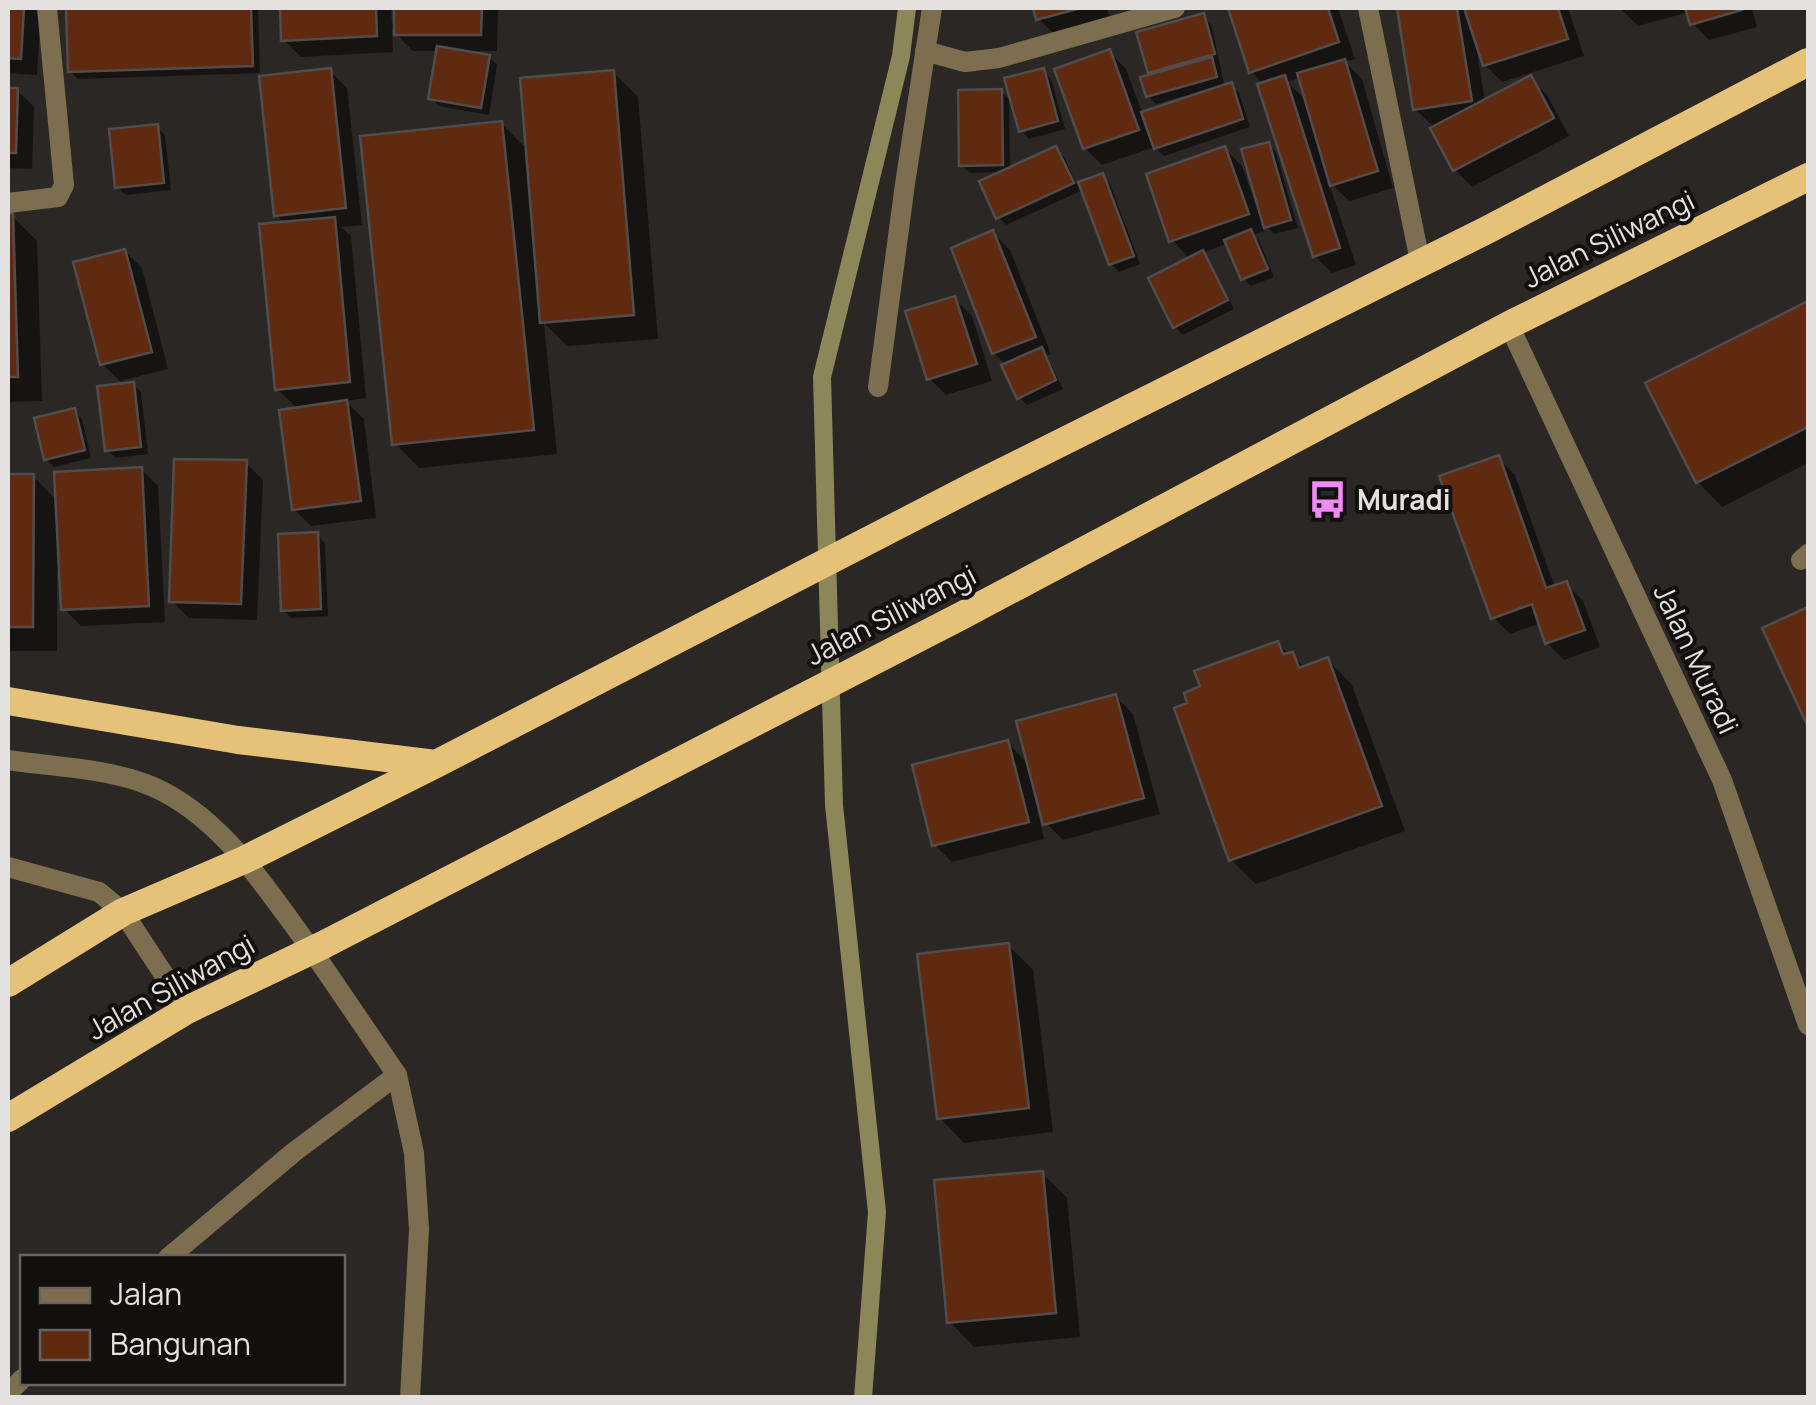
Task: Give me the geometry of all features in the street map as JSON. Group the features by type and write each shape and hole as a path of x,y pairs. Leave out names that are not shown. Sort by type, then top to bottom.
{"highway":[{"path":"8,983 123,912 244,860 436,764 686,633 1487,230 1808,62"},
{"name":"Jalan Siliwangi","path":"8,1118 187,1010 961,616 1509,325 1808,177"},
{"path":"8,701 238,740 436,764"}],"street":[{"path":"8,203 58,198 64,185 48,8"},
{"path":"878,387 932,8"},
{"path":"925,51 965,62 1000,58 1175,8"},
{"path":"1368,8 1420,261"},
{"name":"Jalan Muradi","path":"1509,325 1722,780 1808,1025"},
{"path":"8,760 121,777 151,786 190,808 244,860 397,1074 414,1153 418,1230 410,1398"},
{"path":"8,867 99,892 123,912 187,1010"},
{"path":"172,1255 294,1152 397,1074"}],"building":[{"path":"8,8 24,8 21,59 8,58"},
{"path":"66,8 251,8 253,66 68,72"},
{"path":"280,8 376,8 377,36 281,41"},
{"path":"394,8 482,8 481,35 394,35"},
{"path":"1033,8 1081,8 1036,20"},
{"path":"1228,8 1328,8 1339,42 1249,73"},
{"path":"1397,8 1457,8 1472,101 1413,110"},
{"path":"1464,8 1558,8 1568,39 1483,66"},
{"path":"1685,8 1741,8 1742,10 1690,25"},
{"path":"1204,13 1215,54 1148,73 1136,32"},
{"path":"437,46 490,55 481,108 428,99"},
{"path":"1110,49 1139,130 1083,149 1054,69"},
{"path":"1212,57 1217,77 1146,97 1140,77"},
{"path":"1345,59 1378,171 1330,186 1297,73"},
{"path":"331,68 346,208 274,216 259,76"},
{"path":"1044,68 1058,121 1019,132 1004,78"},
{"path":"614,70 634,315 540,323 520,78"},
{"path":"1285,75 1340,248 1313,257 1257,84"},
{"path":"1531,75 1554,118 1453,171 1430,128"},
{"path":"1232,82 1243,119 1154,149 1141,112"},
{"path":"8,88 18,88 16,153 8,153"},
{"path":"1002,89 1003,165 959,166 958,90"},
{"path":"502,121 534,430 392,445 360,136"},
{"path":"158,124 164,183 115,188 109,129"},
{"path":"1269,142 1291,220 1264,228 1241,149"},
{"path":"1056,146 1074,183 996,219 979,181"},
{"path":"1225,146 1249,214 1169,242 1146,174"},
{"path":"1103,173 1134,256 1109,265 1078,182"},
{"path":"13,213 18,377 8,377 8,214"},
{"path":"335,217 350,382 275,390 259,224"},
{"path":"1251,229 1268,269 1241,280 1224,240"},
{"path":"993,230 1036,337 992,354 951,248"},
{"path":"125,249 152,352 100,365 73,262"},
{"path":"1203,250 1228,300 1173,328 1148,278"},
{"path":"955,296 977,364 927,380 905,311"},
{"path":"1808,301 1808,427 1696,483 1645,383"},
{"path":"1042,347 1056,380 1017,399 1001,365"},
{"path":"134,382 141,447 105,451 97,386"},
{"path":"347,400 361,501 292,510 279,410"},
{"path":"75,408 85,450 44,460 34,418"},
{"path":"1499,455 1546,588 1567,581 1585,630 1545,644 1532,604 1491,619 1439,476"},
{"path":"174,459 247,460 241,604 169,602"},
{"path":"142,467 149,606 61,610 54,472"},
{"path":"8,474 34,474 33,627 8,627"},
{"path":"318,532 321,609 281,611 278,534"},
{"path":"1808,607 1808,727 1762,628"},
{"path":"1278,641 1283,654 1293,652 1299,668 1328,657 1382,806 1229,861 1174,708 1187,703 1184,693 1200,686 1194,671"},
{"path":"1116,694 1144,798 1043,825 1016,721"},
{"path":"1008,740 1029,822 932,846 912,765"},
{"path":"1009,943 1029,1108 937,1119 917,954"},
{"path":"1043,1171 1056,1313 947,1323 934,1180"}],"waterway":[{"path":"863,1398 877,1212 834,805 822,377 901,56 907,8"}],"place":[{"name":"Muradi","path":"1327,500"}]}
